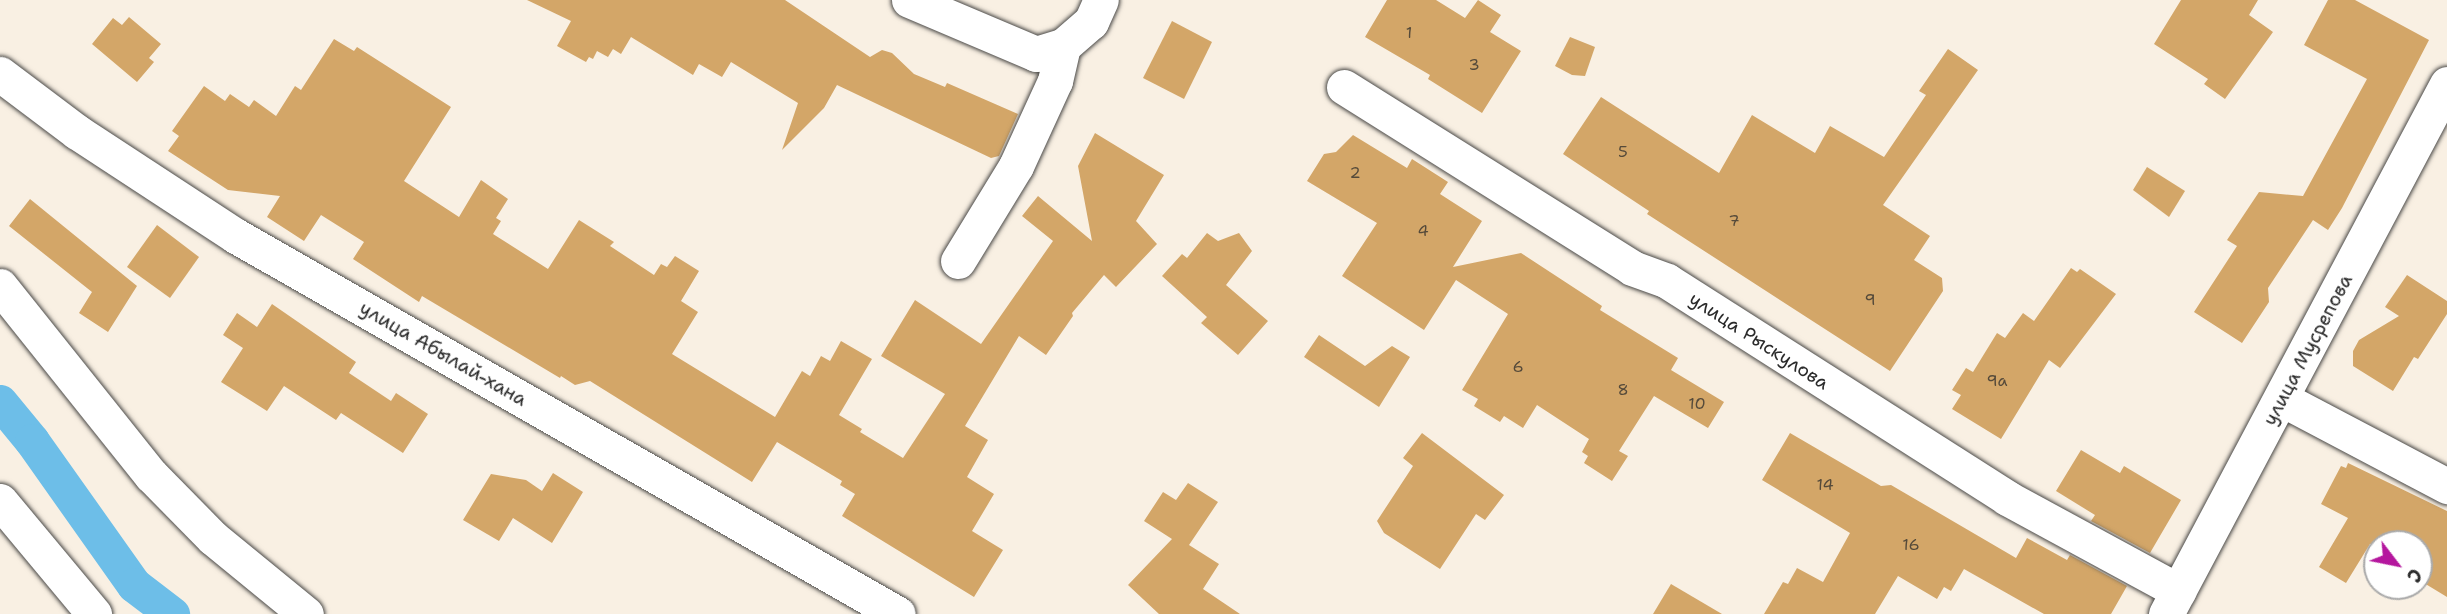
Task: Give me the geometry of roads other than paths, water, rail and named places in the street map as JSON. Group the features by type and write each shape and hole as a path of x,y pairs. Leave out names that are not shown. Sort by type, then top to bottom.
{"street":[{"path":"909,0 1036,54 1063,46 1091,22 1101,0"},
{"path":"958,261 1016,166 1055,81 1063,46"},
{"name":"улица Абылай-хана","path":"0,74 77,132 236,236 898,614"},
{"name":"улица Мусрепова","path":"2172,602 2447,84"},
{"name":"улица Рыскулова","path":"1344,87 1632,268 1667,281 2172,602"},
{"path":"0,286 151,475 213,538 306,614"},
{"path":"2282,398 2447,486"},
{"path":"0,501 94,614"}],"waterway":[{"path":"0,402 32,441 134,585 172,614"}]}
